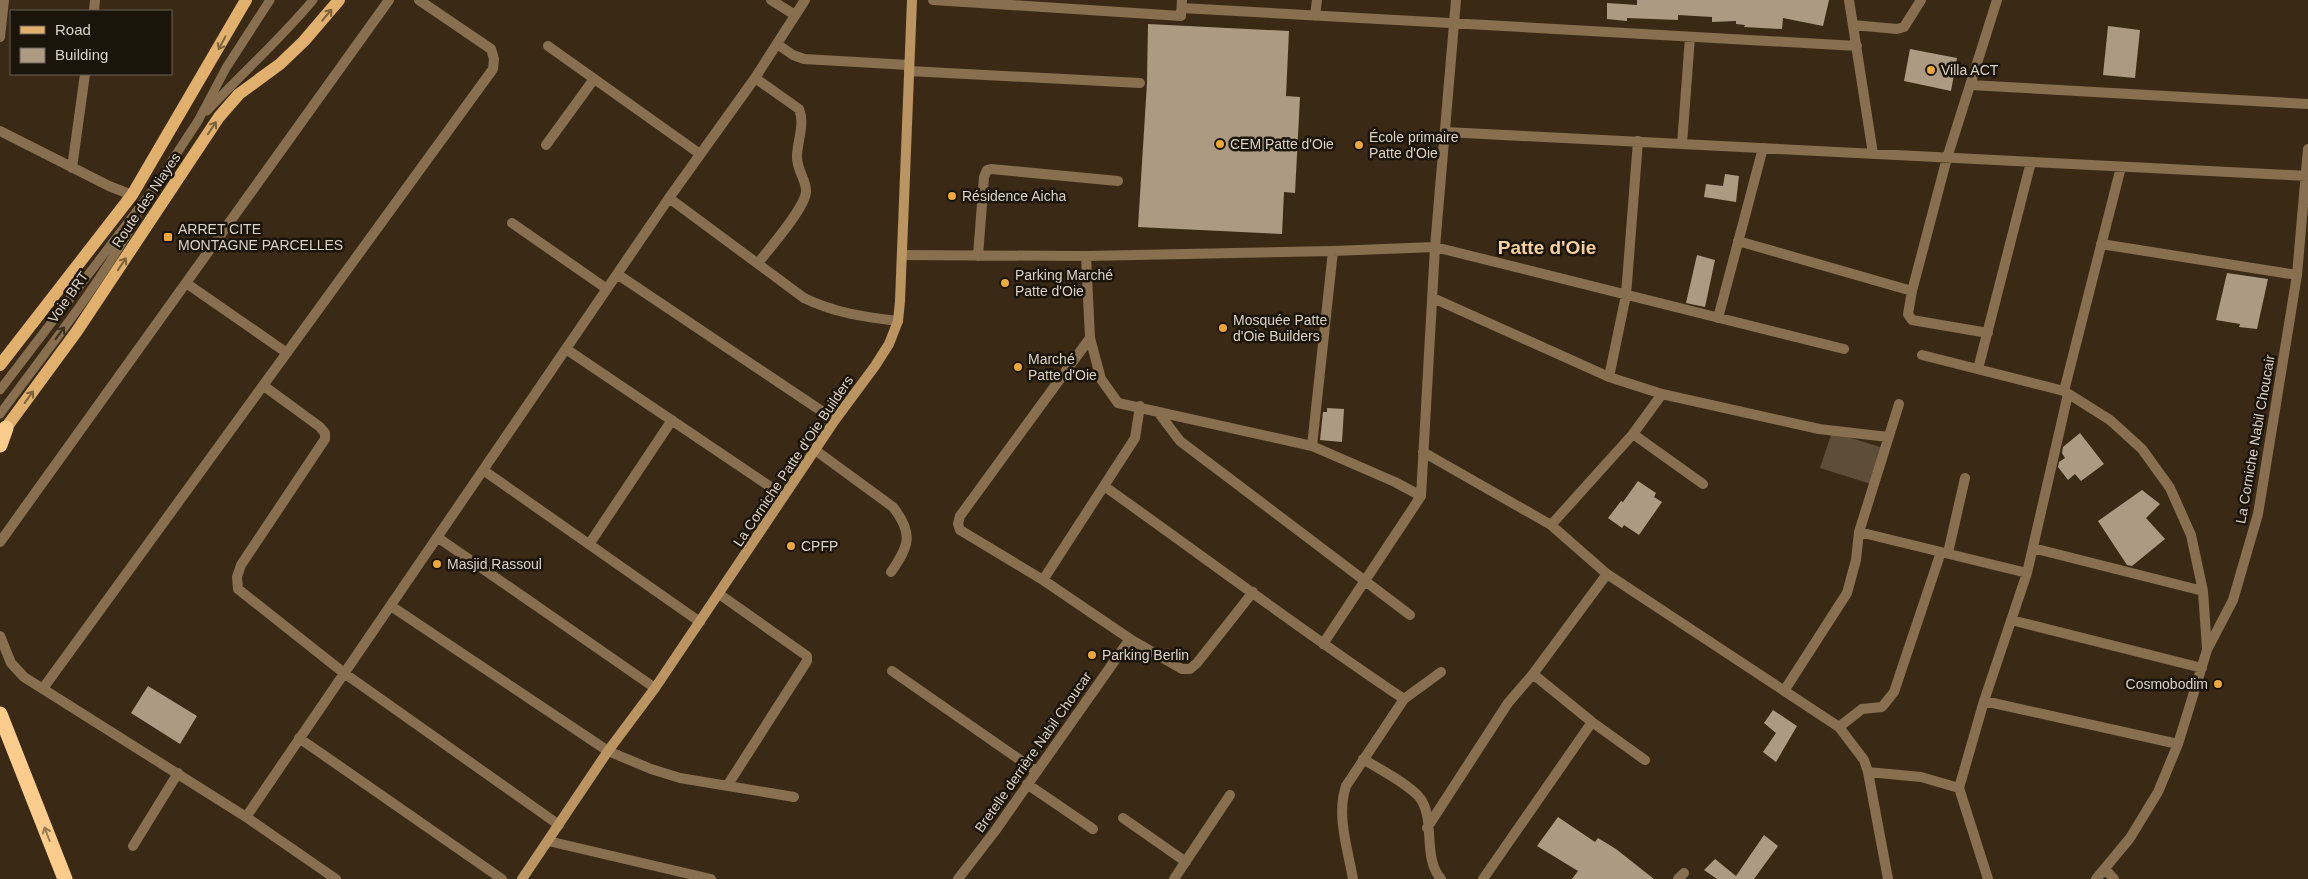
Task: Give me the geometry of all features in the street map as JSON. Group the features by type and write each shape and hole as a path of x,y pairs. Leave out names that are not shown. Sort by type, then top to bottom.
{"highway":[{"path":"0,445 2,426"},
{"path":"0,714 65,879"}],"main road":[{"name":"Route des Niayes","path":"0,365 132,195 246,0"},
{"name":"Route des Niayes","path":"2,426 77,331 219,117 239,94 280,64 304,42 339,0"}],"street":[{"path":"0,37 4,0"},
{"path":"0,542 389,0"},
{"path":"44,688 493,69 494,59 491,49 419,0"},
{"path":"771,0 795,15"},
{"path":"246,816 669,198 755,78 805,0"},
{"name":"La Corniche Patte d'Oie Builders","path":"522,879 608,751 655,688 835,420 889,344 898,321 912,0"},
{"path":"933,0 1181,16 1182,4 1316,16 1856,46"},
{"path":"1316,16 1317,0"},
{"path":"1323,644 1366,582 1421,496 1435,247 1456,0"},
{"path":"1849,0 1873,154"},
{"path":"1853,25 1897,29 1904,27 1921,0"},
{"path":"1988,333 1912,320 1908,314 1912,291 1947,158 1997,0"},
{"path":"1682,144 1690,36"},
{"path":"777,44 793,55 804,59 1140,83"},
{"path":"548,46 700,154"},
{"path":"72,168 85,75"},
{"path":"755,78 799,109 802,123 797,161 799,173 805,182 806,193 801,206 758,263"},
{"path":"546,145 594,79"},
{"path":"1970,85 2308,104"},
{"path":"0,131 72,168 132,195"},
{"path":"1445,132 2307,176"},
{"path":"1609,377 1626,295 1638,141"},
{"path":"1718,318 1763,148"},
{"name":"La Corniche Nabil Choucair","path":"2096,879 2106,870 2130,838 2158,792 2178,744 2207,650 2233,600 2258,514 2297,275 2308,149"},
{"path":"1978,369 2031,162"},
{"path":"1988,879 1959,788 1984,701 2027,573 2066,393 2121,167"},
{"path":"978,256 984,176 987,170 1118,181"},
{"path":"669,198 804,298 826,308 860,317 898,321"},
{"path":"512,223 607,289"},
{"path":"1738,241 1912,291"},
{"path":"2101,244 2297,275"},
{"path":"902,255 1086,256 1435,247 1844,349"},
{"path":"1312,446 1333,251"},
{"path":"1086,256 1090,338 1101,379 1118,403 1140,406 1158,412 1312,446 1395,482 1421,496"},
{"path":"617,274 835,420"},
{"path":"186,283 287,353"},
{"path":"1432,298 1609,377 1662,394 1819,429 1888,437"},
{"path":"1090,338 960,516 960,530 1043,580 1130,639 1182,669 1190,668 1197,663 1253,592"},
{"path":"566,349 784,496"},
{"path":"1922,355 2066,393 2110,420 2136,444 2170,488 2191,535 2202,591 2207,650"},
{"path":"264,386 320,427 325,439 241,566 237,577 238,589 344,674 559,825"},
{"path":"1550,525 1632,434 1662,394"},
{"path":"1784,691 1847,593 1856,560 1859,532 1900,404"},
{"path":"1043,580 1135,438 1140,406"},
{"path":"1158,412 1180,440 1410,615"},
{"path":"590,543 672,420"},
{"path":"1632,434 1702,484"},
{"path":"815,450 893,507 903,520 907,533 907,546 891,572"},
{"path":"1423,452 1550,525 1608,574 1839,727 1864,760 1868,772 1888,879"},
{"path":"483,470 590,543 700,622"},
{"path":"1839,727 1862,709 1882,706 1894,692 1945,553 1966,478"},
{"path":"1104,486 1323,644 1404,699"},
{"path":"1859,532 2027,573"},
{"path":"437,537 655,688"},
{"path":"2033,548 2202,591"},
{"path":"1427,828 1508,702 1533,674 1608,574"},
{"path":"719,594 808,656 808,662 727,786"},
{"path":"391,606 608,751 651,770 680,778 794,797"},
{"path":"2011,620 2202,668"},
{"path":"0,636 11,663 24,677 246,816 336,879"},
{"name":"Bretelle derrière Nabil Choucar","path":"958,879 995,831 1130,639"},
{"path":"892,670 1036,771"},
{"path":"1353,879 1341,799 1346,786 1404,699 1441,672"},
{"path":"1533,674 1592,722 1644,760"},
{"path":"1984,701 2178,744"},
{"path":"1483,879 1592,722"},
{"path":"299,738 502,879"},
{"path":"1363,759 1420,798 1425,809 1435,872 1441,879"},
{"path":"1868,772 1922,777 1959,788"},
{"path":"133,846 178,773"},
{"path":"1028,784 1093,829"},
{"path":"1174,879 1230,795"},
{"path":"1123,818 1186,862"},
{"path":"548,841 711,879"},
{"path":"2106,870 2114,879"}],"lane":[{"name":"Voie BRT","path":"2,426 121,246 152,191 198,121 226,68 270,0"},
{"name":"Voie BRT","path":"198,121 236,80 290,28 313,0"},
{"name":"Voie BRT","path":"0,390 152,191"}],"shaded area":[{"path":"1832,432 1883,448 1871,484 1820,468"}],"building":[{"path":"1637,0 1829,0 1823,26 1783,18 1782,29 1744,27 1745,25 1736,24 1736,21 1712,22 1712,17 1678,15 1678,20 1627,18 1627,21 1607,19 1607,3 1637,5"},
{"name":"CEM Patte d'Oie","path":"1148,24 1289,31 1286,96 1300,97 1295,193 1284,192 1282,234 1138,227 1147,83"},
{"path":"2108,26 2140,30 2135,78 2103,75"},
{"name":"Villa ACT","path":"1910,49 1957,58 1951,91 1904,81"},
{"path":"1725,174 1739,176 1736,202 1704,197 1706,184 1723,186"},
{"path":"1697,255 1715,260 1705,307 1686,303"},
{"path":"2227,273 2268,279 2257,329 2239,327 2240,324 2216,320"},
{"path":"1327,408 1344,409 1342,442 1320,440 1323,412 1327,412"},
{"path":"2080,433 2104,464 2081,481 2075,474 2068,480 2058,467 2059,462 2065,458 2062,453 2063,447"},
{"path":"1638,481 1656,493 1654,497 1662,502 1639,535 1624,525 1622,528 1608,518 1621,501 1623,502"},
{"path":"2142,490 2160,504 2146,518 2165,539 2132,566 2127,565 2098,521"},
{"path":"148,686 197,716 180,744 131,713"},
{"path":"1773,710 1797,726 1776,762 1763,752 1776,733 1764,723"},
{"path":"1558,817 1595,842 1598,838 1616,849 1654,879 1572,879 1578,871 1537,846"},
{"path":"1764,835 1778,846 1754,879 1717,879 1704,870 1715,859 1736,876"}],"place":[{"name":"Villa ACT","path":"1931,70"},
{"name":"CEM Patte d'Oie","path":"1220,144"},
{"name":"École primaire Patte d'Oie","path":"1359,145"},
{"name":"Résidence Aicha","path":"952,196"},
{"name":"ARRET CITE MONTAGNE PARCELLES","path":"168,237"},
{"name":"Parking Marché Patte d'Oie","path":"1005,283"},
{"name":"Mosquée Patte d'Oie Builders","path":"1223,328"},
{"name":"Marché Patte d'Oie","path":"1018,367"},
{"name":"CPFP","path":"791,546"},
{"name":"Masjid Rassoul","path":"437,564"},
{"name":"Parking Berlin","path":"1092,655"},
{"name":"Cosmobodim","path":"2218,684"}],"district":[{"name":"Patte d'Oie","path":"1547,247"}]}
